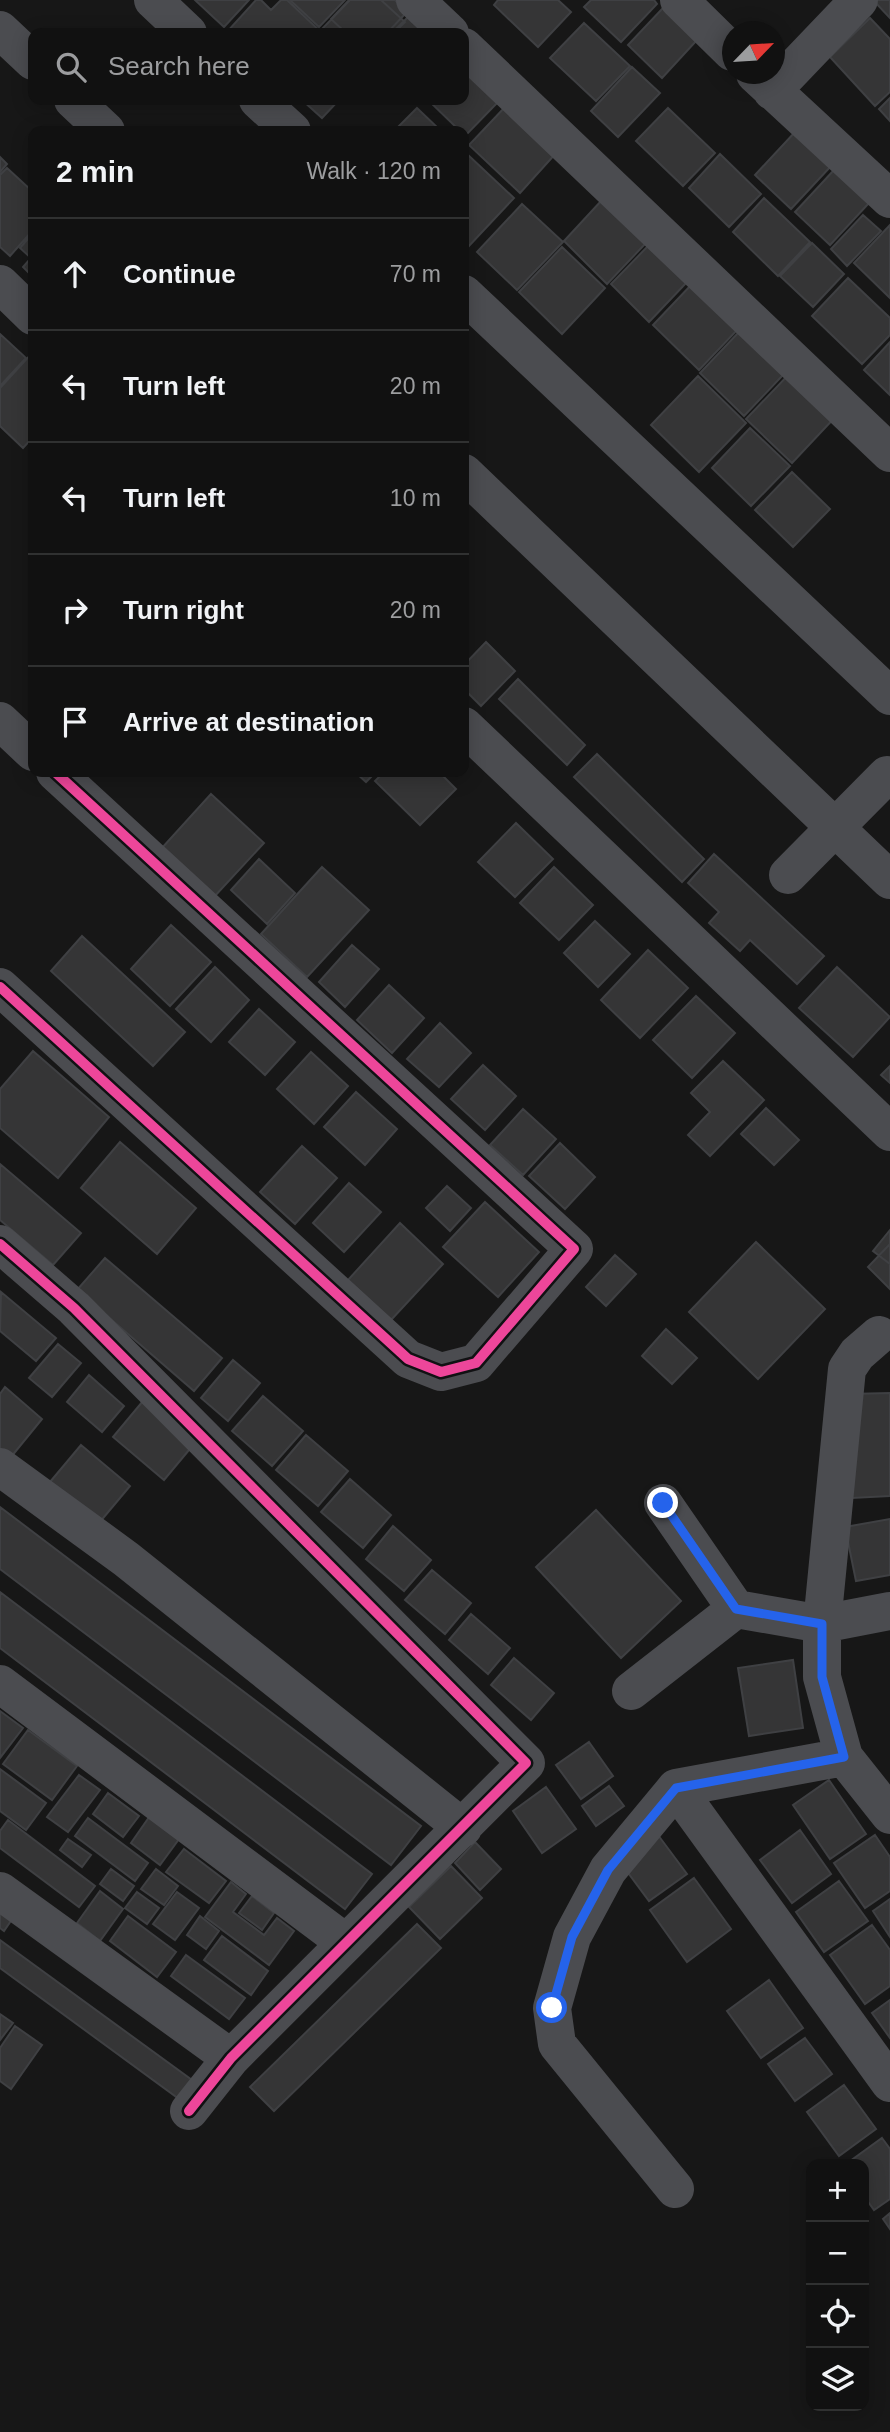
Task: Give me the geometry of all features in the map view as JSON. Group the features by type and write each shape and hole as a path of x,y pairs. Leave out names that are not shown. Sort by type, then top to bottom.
{"street":[{"path":"153,0 183,28"},
{"path":"415,0 445,28"},
{"path":"679,0 722,41"},
{"path":"785,64 859,0"},
{"path":"0,30 28,56"},
{"path":"469,52 890,453"},
{"path":"766,84 890,199"},
{"path":"79,105 101,126"},
{"path":"263,105 287,126"},
{"path":"0,284 28,311"},
{"path":"469,299 890,696"},
{"path":"469,478 890,880"},
{"path":"0,721 28,747"},
{"path":"469,731 890,1132"},
{"path":"788,875 887,775"},
{"path":"0,988 408,1359 441,1372 476,1363 574,1249 60,777"},
{"path":"0,1244 74,1308 526,1763 231,2058 189,2111"},
{"path":"879,1335 857,1354 847,1368 828,1586 822,1624 822,1677 844,1757 890,1815"},
{"path":"0,1467 126,1559 463,1828"},
{"path":"663,1503 736,1609 822,1624 890,1611"},
{"path":"631,1691 736,1609"},
{"path":"0,1684 346,1943"},
{"path":"675,2189 557,2044 552,2008 572,1937 608,1870 676,1788 844,1757"},
{"path":"676,1788 890,2083"},
{"path":"0,1891 231,2058"}],"building":[{"path":"195,0 249,0 224,27"},
{"path":"256,0 261,0 271,10 281,0 287,0 317,28 231,28"},
{"path":"290,0 345,0 319,27"},
{"path":"349,0 395,0 407,12 392,28 341,28 331,19"},
{"path":"350,0 381,0 405,22 399,28 323,28"},
{"path":"498,0 558,0 571,12 538,47 494,5"},
{"path":"591,0 654,0 657,4 621,42 584,7"},
{"path":"873,0 890,0 890,18"},
{"path":"663,8 697,40 662,78 628,45"},
{"path":"412,13 428,28 397,28"},
{"path":"870,18 890,39 890,92 875,106 830,57"},
{"path":"584,23 630,66 596,101 550,58"},
{"path":"632,67 660,93 618,137 591,111"},
{"path":"469,70 500,100 469,132 469,126 455,126 433,105 469,105"},
{"path":"890,98 890,121 879,109"},
{"path":"308,105 334,105 322,118"},
{"path":"507,105 557,152 520,193 469,145"},
{"path":"417,108 436,126 399,126"},
{"path":"668,108 715,153 683,186 636,141"},
{"path":"796,131 832,165 791,209 755,175"},
{"path":"720,154 761,194 729,227 689,188"},
{"path":"469,156 514,198 469,246"},
{"path":"0,157 7,164 0,172"},
{"path":"7,168 28,187 28,236 10,256 0,247 0,175"},
{"path":"834,170 869,203 830,245 795,212"},
{"path":"764,198 810,242 778,276 733,232"},
{"path":"602,200 646,243 607,284 564,241"},
{"path":"522,204 563,242 517,290 477,252"},
{"path":"863,215 881,231 847,266 831,249"},
{"path":"890,225 890,298 854,263"},
{"path":"28,239 28,255 20,248"},
{"path":"812,243 844,274 813,307 780,276"},
{"path":"650,244 688,281 649,322 611,284"},
{"path":"562,247 605,288 562,334 519,292"},
{"path":"848,278 890,318 890,335 862,364 812,316"},
{"path":"693,283 739,328 699,370 653,325"},
{"path":"739,332 783,375 744,416 700,373"},
{"path":"0,334 26,358 0,386"},
{"path":"890,342 890,395 864,370"},
{"path":"28,357 28,442 23,448 0,426 0,388"},
{"path":"794,369 839,413 792,463 746,419"},
{"path":"698,376 746,423 699,472 651,425"},
{"path":"750,428 790,466 751,506 712,468"},
{"path":"792,472 830,509 793,547 755,510"},
{"path":"486,642 515,671 481,706 469,694 469,660"},
{"path":"518,679 585,745 567,765 499,699"},
{"path":"597,754 704,859 682,882 574,777"},
{"path":"379,777 444,777 456,789 420,825 375,781"},
{"path":"211,794 264,843 213,898 161,849"},
{"path":"516,823 553,859 515,897 478,862"},
{"path":"714,854 824,956 797,984 750,940 740,951 709,923 719,912 688,883"},
{"path":"259,859 295,893 267,924 231,890"},
{"path":"322,867 369,910 307,977 261,934"},
{"path":"554,867 593,905 559,940 520,903"},
{"path":"595,921 630,954 598,987 564,953"},
{"path":"171,925 211,962 170,1006 131,969"},
{"path":"82,936 185,1032 153,1066 51,971"},
{"path":"352,945 379,969 345,1007 319,982"},
{"path":"648,950 688,988 640,1038 601,1000"},
{"path":"215,967 249,1000 211,1042 176,1009"},
{"path":"837,967 890,1017 853,1057 799,1008"},
{"path":"389,985 424,1018 392,1053 357,1020"},
{"path":"696,996 735,1033 692,1078 653,1040"},
{"path":"259,1009 295,1042 265,1075 229,1042"},
{"path":"440,1023 471,1053 439,1087 407,1059"},
{"path":"33,1051 109,1117 58,1178 0,1128 0,1089"},
{"path":"311,1052 348,1086 314,1124 277,1089"},
{"path":"723,1061 764,1100 710,1156 688,1135 710,1112 691,1093"},
{"path":"483,1065 516,1096 485,1130 451,1099"},
{"path":"890,1066 890,1083 881,1075"},
{"path":"356,1092 397,1129 365,1165 324,1127"},
{"path":"766,1108 799,1140 774,1165 741,1134"},
{"path":"523,1109 556,1139 523,1175 490,1145"},
{"path":"120,1142 196,1208 157,1254 81,1188"},
{"path":"560,1143 595,1177 565,1209 529,1176"},
{"path":"302,1146 337,1178 295,1224 260,1192"},
{"path":"0,1164 81,1233 53,1265 0,1220"},
{"path":"349,1183 381,1212 344,1252 313,1223"},
{"path":"447,1186 471,1208 450,1231 426,1208"},
{"path":"485,1202 539,1252 498,1297 443,1247"},
{"path":"400,1223 443,1264 391,1320 348,1280"},
{"path":"890,1230 890,1264 873,1251"},
{"path":"756,1242 825,1309 758,1379 689,1312"},
{"path":"890,1244 890,1289 868,1267"},
{"path":"615,1255 636,1274 606,1306 586,1287"},
{"path":"105,1258 222,1358 194,1391 77,1290"},
{"path":"1,1292 56,1338 36,1361 0,1331"},
{"path":"666,1329 697,1358 672,1384 642,1356"},
{"path":"58,1344 81,1363 52,1397 29,1378"},
{"path":"233,1360 260,1383 228,1421 201,1398"},
{"path":"89,1375 124,1406 102,1432 67,1402"},
{"path":"5,1387 42,1419 11,1457 0,1448 0,1394"},
{"path":"890,1393 890,1496 852,1498 849,1394"},
{"path":"263,1396 303,1431 272,1466 232,1431"},
{"path":"143,1401 194,1444 164,1480 113,1437"},
{"path":"306,1435 348,1471 318,1506 276,1470"},
{"path":"81,1445 130,1486 99,1523 50,1482"},
{"path":"350,1479 391,1515 363,1548 321,1512"},
{"path":"0,1507 421,1826 391,1865 0,1569"},
{"path":"596,1510 681,1601 621,1658 536,1567"},
{"path":"890,1519 890,1575 856,1581 845,1527"},
{"path":"393,1526 431,1560 404,1591 366,1559"},
{"path":"432,1570 471,1603 445,1634 405,1600"},
{"path":"0,1592 372,1874 345,1909 0,1648"},
{"path":"471,1614 510,1648 488,1674 449,1640"},
{"path":"514,1658 554,1693 531,1720 491,1685"},
{"path":"793,1660 803,1728 749,1736 738,1668"},
{"path":"0,1711 23,1728 0,1758"},
{"path":"28,1730 77,1766 52,1800 3,1764"},
{"path":"589,1742 613,1776 581,1799 556,1765"},
{"path":"0,1769 46,1803 26,1830 0,1811"},
{"path":"79,1775 100,1790 68,1832 47,1817"},
{"path":"829,1780 866,1834 830,1859 793,1805"},
{"path":"609,1786 624,1806 596,1826 582,1806"},
{"path":"546,1787 576,1829 542,1853 513,1811"},
{"path":"108,1793 139,1816 123,1837 93,1814"},
{"path":"152,1813 182,1835 160,1865 131,1843"},
{"path":"88,1818 148,1863 135,1881 75,1836"},
{"path":"8,1820 95,1886 79,1907 0,1848 0,1831"},
{"path":"800,1830 831,1874 792,1903 760,1860"},
{"path":"658,1835 687,1874 649,1901 620,1862"},
{"path":"875,1835 890,1857 890,1891 865,1908 834,1863"},
{"path":"68,1839 91,1855 82,1867 60,1850"},
{"path":"475,1842 501,1869 480,1890 455,1863"},
{"path":"184,1849 226,1881 209,1903 166,1872"},
{"path":"451,1866 482,1898 440,1939 409,1907"},
{"path":"111,1869 134,1886 123,1901 100,1884"},
{"path":"156,1869 178,1886 164,1905 141,1889"},
{"path":"694,1878 731,1929 687,1962 650,1910"},
{"path":"839,1881 868,1921 824,1952 796,1912"},
{"path":"231,1882 246,1894 233,1912 264,1935 277,1918 294,1931 269,1965 205,1917"},
{"path":"100,1891 123,1909 100,1941 77,1923"},
{"path":"137,1892 159,1908 147,1924 125,1908"},
{"path":"177,1892 199,1908 175,1940 153,1924"},
{"path":"252,1896 274,1913 262,1930 239,1913"},
{"path":"0,1899 17,1912 4,1931 0,1928"},
{"path":"890,1899 890,1937 873,1911"},
{"path":"128,1916 176,1952 157,1977 110,1941"},
{"path":"200,1916 219,1931 206,1949 187,1935"},
{"path":"417,1924 441,1948 274,2111 250,2087"},
{"path":"872,1925 890,1950 890,1986 865,2004 830,1955"},
{"path":"222,1936 268,1971 251,1995 204,1960"},
{"path":"0,1940 203,2088 190,2107 0,1968"},
{"path":"186,1955 245,1998 229,2019 171,1976"},
{"path":"769,1980 803,2028 761,2058 727,2011"},
{"path":"890,2000 890,2038 872,2013"},
{"path":"0,2014 13,2023 0,2040"},
{"path":"15,2026 42,2045 11,2089 0,2081 0,2048"},
{"path":"805,2038 832,2074 795,2101 768,2064"},
{"path":"844,2085 876,2129 839,2156 807,2112"},
{"path":"882,2138 890,2149 890,2199 874,2210 869,2203 869,2159 853,2159"},
{"path":"890,2213 890,2229 883,2219"}],"cycle path":[{"path":"0,987 408,1359 441,1372 476,1363 574,1249 60,777"},
{"path":"0,1244 74,1308 526,1763 231,2058 189,2111"}],"route":[{"path":"552,2008 572,1937 608,1870 676,1788 844,1757 822,1677 822,1624 736,1609 663,1503"}]}
